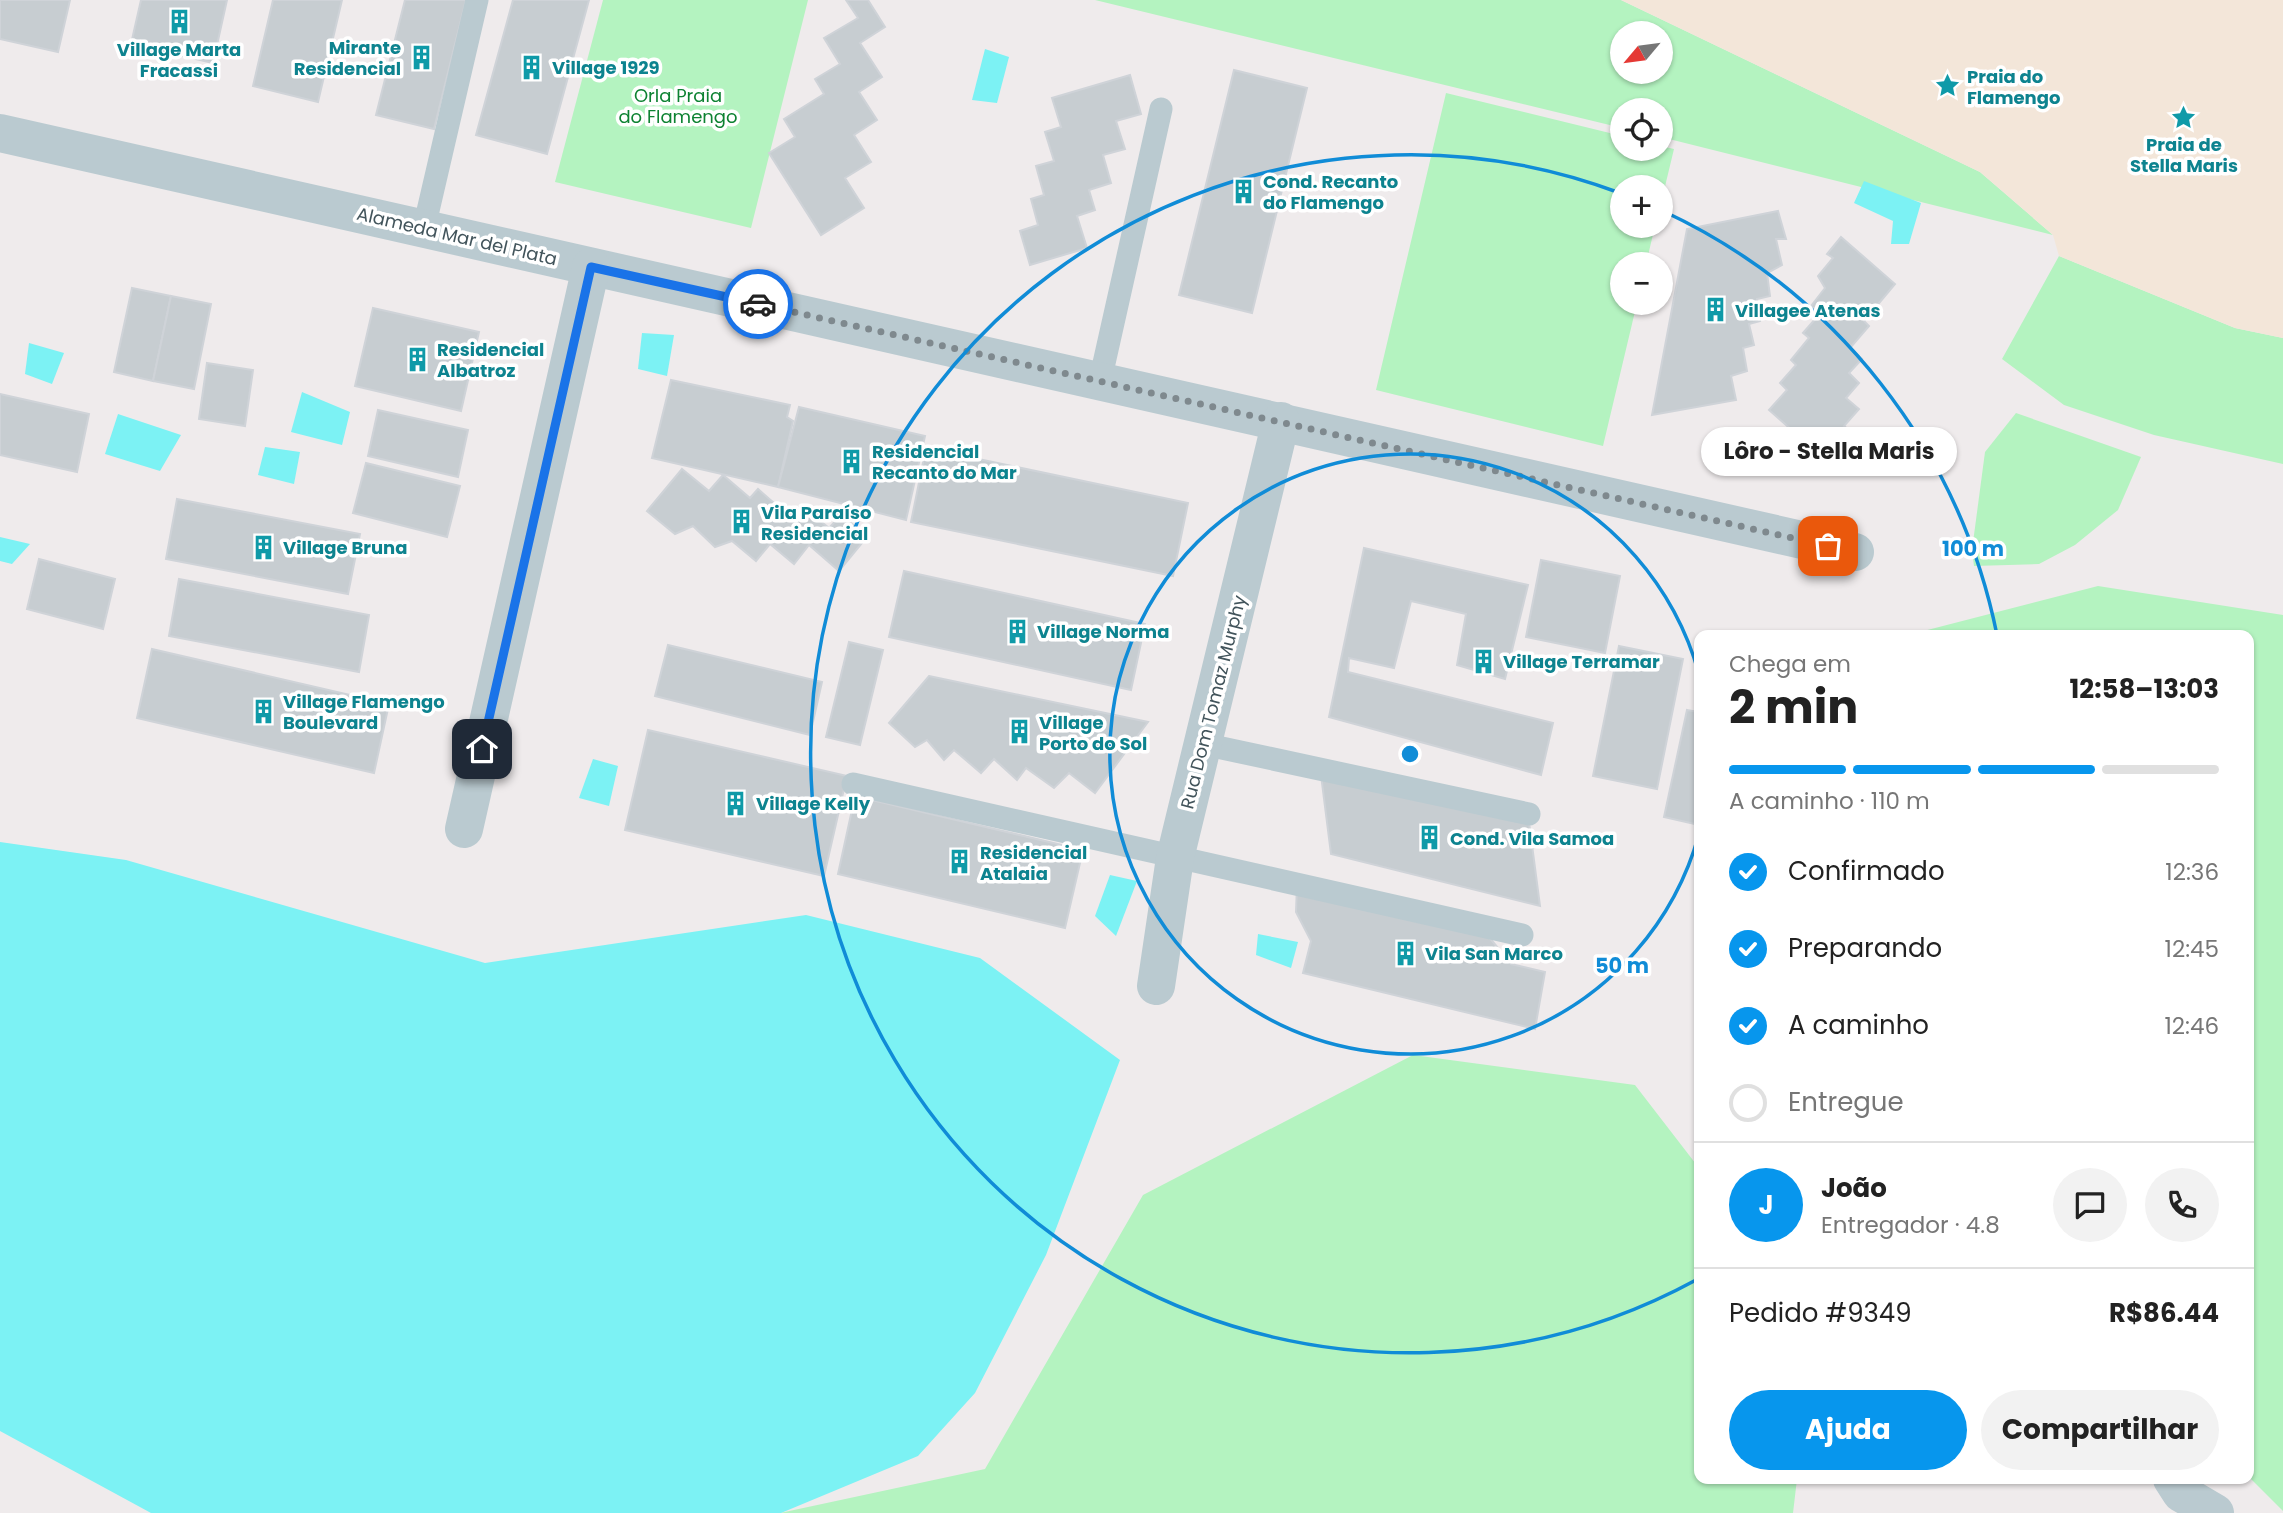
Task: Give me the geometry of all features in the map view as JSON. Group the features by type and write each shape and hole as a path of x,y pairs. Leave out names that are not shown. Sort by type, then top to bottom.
{"street":[{"name":"Alameda Mar del Plata","path":"0,133 1855,552"},
{"path":"464,829 591,267"},
{"name":"Rua Dom Tomaz Murphy","path":"1156,986 1175,858 1281,421"},
{"path":"2177,1495 2215,1513"}],"lane":[{"path":"424,229 477,0"},
{"path":"1100,381 1161,109"},
{"path":"1203,744 1529,814"},
{"path":"853,784 1522,935"}],"green space":[{"name":"Orla Praia do Flamengo","path":"603,0 808,0 751,228 555,182"},
{"path":"1095,0 1621,0 1665,21 1610,21 1610,84 1673,84 1673,25 1980,172 2053,235 1673,140 1673,98 1610,98 1610,125"},
{"path":"1446,93 1610,133 1610,161 1671,161 1668,175 1610,175 1610,238 1652,238 1649,252 1610,252 1610,315 1634,315 1603,446 1376,390"},
{"path":"2059,256 2235,328 2283,338 2283,464 2154,435 2064,405 2002,359"},
{"path":"2016,413 2141,457 2118,510 2075,545 2039,564 1974,566 1972,550 1985,452"},
{"path":"2098,586 2283,615 2283,1511 2254,1482 2254,630 1927,630"},
{"path":"1413,1055 1635,1085 1694,1162 1694,1484 1796,1484 1793,1513 780,1513 985,1469 1143,1195"}],"sand":[{"path":"1621,0 2283,0 2283,338 2235,328 2059,256 2053,235 1980,172 1673,25 1673,21 1665,21"}],"water":[{"path":"985,49 1009,57 997,103 972,100"},
{"path":"1864,181 1921,203 1909,244 1891,244 1893,221 1854,203"},
{"path":"642,333 674,335 667,376 638,369"},
{"path":"29,343 64,353 52,384 25,374"},
{"path":"302,392 350,412 342,445 291,432"},
{"path":"118,414 181,435 160,471 105,454"},
{"path":"265,447 300,452 294,484 258,475"},
{"path":"0,537 30,544 12,564 0,561"},
{"path":"593,759 618,766 609,806 579,798"},
{"path":"0,842 126,860 485,963 806,915 980,958 1120,1060 1046,1255 975,1393 918,1456 781,1513 151,1513 0,1431"},
{"path":"1110,875 1137,881 1116,936 1095,916"},
{"path":"1258,934 1298,942 1291,968 1256,955"}],"building":[{"path":"0,0 70,0 58,52 0,39"},
{"name":"Village Marta Fracassi","path":"141,0 227,0 213,63 131,44"},
{"path":"273,0 342,0 318,102 253,86"},
{"name":"Mirante Residencial","path":"405,0 466,0 434,129 376,115"},
{"name":"Village 1929","path":"513,0 589,0 547,154 476,135"},
{"path":"846,0 868,0 885,27 860,43 882,77 859,92 877,120 854,135 871,162 845,178 864,208 821,235 769,153 795,137 784,119 824,94 815,79 840,64 824,38 858,18"},
{"name":"Cond. Recanto do Flamengo","path":"1234,70 1307,88 1252,313 1179,295"},
{"path":"1130,75 1141,114 1116,121 1125,149 1103,155 1111,183 1089,190 1095,210 1077,216 1087,248 1030,265 1020,231 1038,225 1031,199 1044,195 1036,166 1054,161 1045,132 1061,127 1052,98"},
{"name":"Villagee Atenas","path":"1778,211 1786,239 1776,239 1782,265 1767,273 1770,296 1757,299 1760,321 1749,324 1754,345 1743,348 1747,371 1731,376 1736,400 1652,415 1671,315 1673,315 1687,229"},
{"name":"Villagee Atenas","path":"1841,237 1895,284 1864,321 1869,326 1850,348 1862,359 1849,373 1859,383 1846,398 1859,409 1844,426 1863,441 1837,470 1769,410 1787,390 1780,383 1796,365 1791,360 1809,338 1803,333 1817,317 1811,306 1825,288 1818,276 1833,258 1827,254"},
{"path":"132,288 171,296 153,381 114,372"},
{"path":"171,296 211,304 194,389 153,381"},
{"name":"Residencial Albatroz","path":"373,308 479,332 461,411 355,386"},
{"path":"207,363 253,370 245,426 199,419"},
{"path":"671,380 790,405 787,417 793,421 778,487 652,458"},
{"path":"0,394 89,414 77,472 0,455"},
{"name":"Residencial Recanto do Mar","path":"799,407 925,436 906,520 778,487"},
{"path":"378,410 468,430 458,477 368,456"},
{"path":"926,448 1188,503 1173,576 911,522"},
{"path":"366,463 460,486 447,537 353,513"},
{"name":"Vila Paraíso Residencial","path":"682,469 709,491 723,475 750,498 758,489 790,517 801,505 829,528 841,515 867,537 839,571 809,545 794,564 770,544 756,561 732,541 715,547 693,526 675,534 647,511"},
{"name":"Village Bruna","path":"177,499 360,534 348,594 166,559"},
{"name":"Village Terramar","path":"1364,548 1528,585 1505,679 1457,665 1466,614 1411,601 1394,668 1349,658 1348,672 1553,723 1541,775 1329,717"},
{"path":"39,559 115,579 103,629 27,609"},
{"path":"1541,560 1620,576 1605,653 1526,637"},
{"name":"Village Norma","path":"904,571 1145,624 1131,690 889,637"},
{"path":"179,579 369,615 359,672 169,636"},
{"path":"849,642 883,650 860,745 826,737"},
{"path":"668,645 822,682 810,735 655,696"},
{"path":"1619,646 1683,659 1657,789 1593,776"},
{"name":"Village Flamengo Boulevard","path":"152,649 389,704 374,773 137,718"},
{"name":"Village Porto do Sol","path":"929,676 1148,722 1095,793 1069,773 1054,788 1026,768 1017,780 994,759 981,773 954,750 944,760 927,740 915,747 889,723"},
{"path":"1687,710 1694,711 1694,824 1664,817"},
{"name":"Village Kelly","path":"648,730 847,776 824,876 625,830"},
{"name":"Cond. Vila Samoa","path":"1321,775 1529,822 1540,906 1331,854"},
{"name":"Residencial Atalaia","path":"855,796 1083,850 1065,928 838,874"},
{"name":"Vila San Marco","path":"1297,885 1480,926 1511,964 1545,972 1535,1029 1303,973 1311,941 1296,912"}],"way so far":[{"path":"758,304 1828,546"}],"place":[{"name":"Village Marta Fracassi","path":"179,22"},
{"name":"Mirante Residencial","path":"421,57"},
{"name":"Village 1929","path":"532,67"},
{"name":"Praia do Flamengo","path":"1947,86"},
{"name":"Praia de Stella Maris","path":"2184,117"},
{"name":"Cond. Recanto do Flamengo","path":"1243,191"},
{"name":"Villagee Atenas","path":"1715,310"},
{"name":"Residencial Albatroz","path":"417,359"},
{"name":"Residencial Recanto do Mar","path":"852,461"},
{"name":"Vila Paraíso Residencial","path":"741,522"},
{"name":"Lôro - Stella Maris","path":"1828,546"},
{"name":"Village Bruna","path":"263,547"},
{"name":"Village Norma","path":"1017,631"},
{"name":"Village Terramar","path":"1483,661"},
{"name":"Village Flamengo Boulevard","path":"263,711"},
{"name":"Village Porto do Sol","path":"1019,732"},
{"name":"Village Kelly","path":"736,803"},
{"name":"Cond. Vila Samoa","path":"1430,838"},
{"name":"Residencial Atalaia","path":"960,862"},
{"name":"Vila San Marco","path":"1405,953"}],"route":[{"path":"482,749 591,267 758,304"}]}
